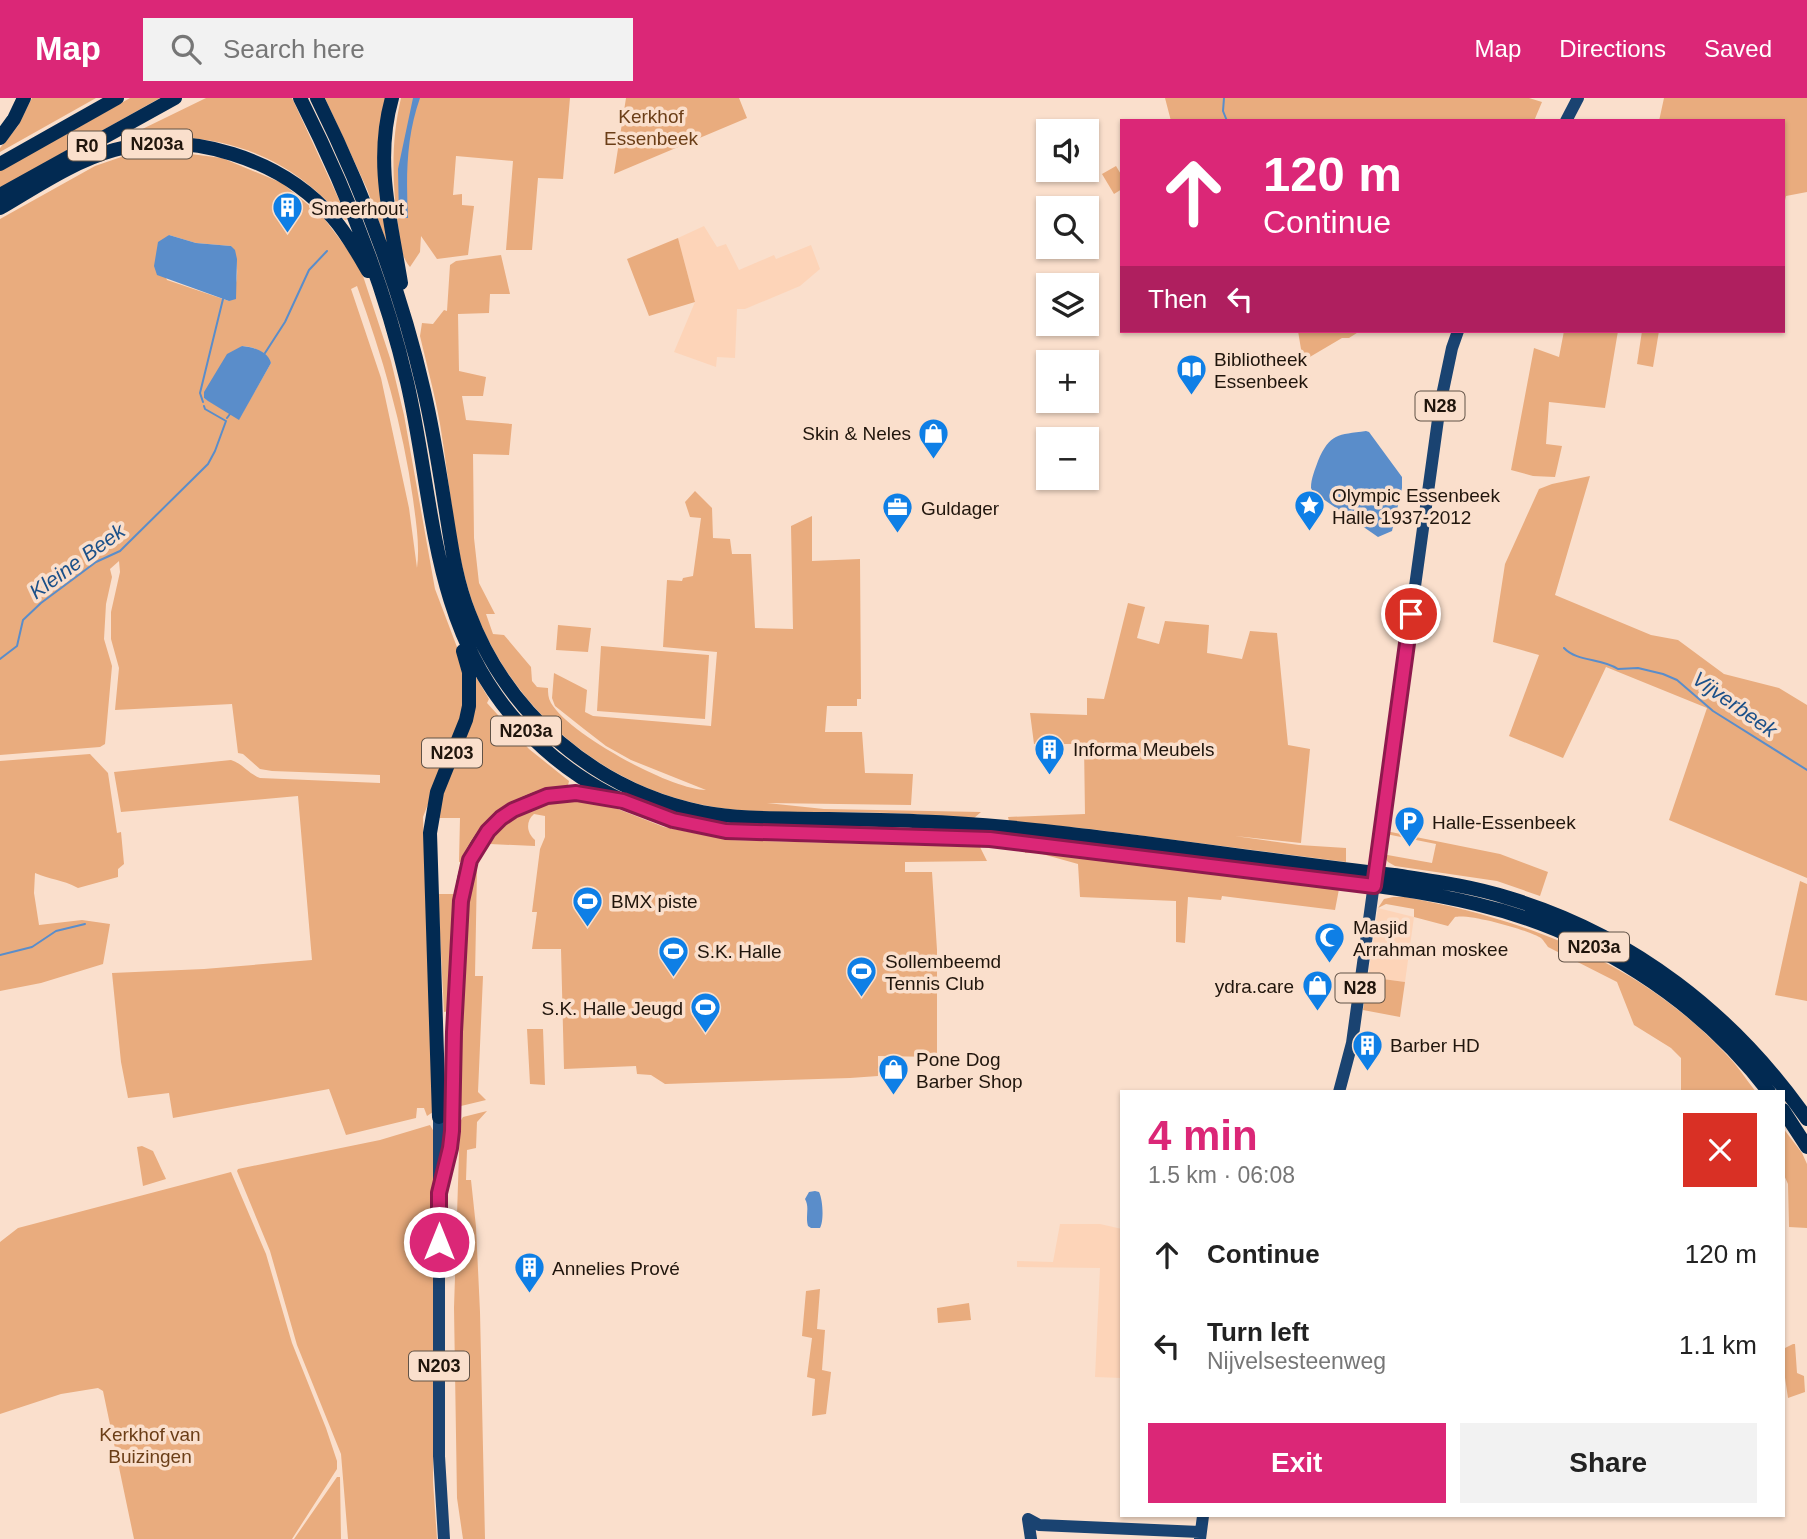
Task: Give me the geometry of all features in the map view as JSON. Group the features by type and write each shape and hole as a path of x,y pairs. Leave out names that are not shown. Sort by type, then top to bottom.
{"highway":[{"path":"0,138 14,119 24,98"},
{"name":"R0","path":"0,163 117,98"},
{"name":"R0","path":"0,195 175,98"},
{"path":"300,98 363,238 389,320"},
{"name":"N203a","path":"317,98 365,206 402,308 432,427 458,578 480,640 499,674 524,707 563,746 606,776 659,800 728,816 989,825 1375,880 1503,911 1565,934 1601,951 1655,984 1700,1019 1745,1063 1767,1090"},
{"path":"392,98 384,136 384,165 386,201 401,282 402,308"},
{"name":"N203a","path":"0,208 94,157 131,146 175,144 204,147 262,165 291,181 332,216 367,270 389,320 420,445 442,575 460,633 492,690 531,736 575,773 623,801 673,820 726,831 990,839 1375,880 1455,884 1509,898 1571,920 1636,954 1686,989 1733,1030 1785,1090"},
{"name":"N203","path":"446,1116 429,833 437,793 469,706 468,672 460,633"},
{"name":"N203","path":"446,1116 454,1032 461,901 466,870 478,844 501,818 547,796 576,793 623,801"},
{"name":"N203a","path":"1785,1090 1807,1119"},
{"path":"1785,1114 1807,1147"}],"main road":[{"path":"1567,119 1578,98"},
{"name":"N28","path":"1340,1090 1352,1043 1430,471 1445,377 1457,333"},
{"name":"N203","path":"444,1539 439,1480 439,1193 450,1148 446,1116"},
{"path":"1031,1539 1028,1519 1040,1525 1200,1536 1203,1517"}],"shaded area":[{"path":"704,226 717,247 726,244 739,270 774,255 776,259 811,245 820,269 800,286 745,309 737,309 735,358 717,357 716,367 674,352 695,302 678,238"},
{"path":"1378,908 1414,917 1405,982 1368,977"},
{"path":"1060,1224 1100,1224 1120,1229 1120,1378 1095,1377 1100,1268 1017,1267 1017,1261 1053,1262"}],"green space":[{"path":"32,98 96,98 0,152 0,148 18,126"},
{"path":"130,98 160,98 0,188 0,171"},
{"path":"206,98 292,98 348,219 345,220 310,186 291,172 251,152 206,140 126,137"},
{"path":"325,98 389,98 387,244 367,189"},
{"path":"401,98 570,98 563,179 538,178 532,250 506,250 513,161 456,156 453,195 462,194 462,205 474,206 468,255 437,259 421,236 420,252 410,267 401,247 394,177 395,130"},
{"name":"Kerkhof Essenbeek","path":"626,98 739,98 747,118 614,174"},
{"path":"1165,98 1529,98 1542,102 1535,119 1170,119"},
{"path":"1664,98 1807,98 1807,192 1786,196 1785,200 1785,119 1659,119"},
{"path":"175,152 222,158 282,183 323,217 348,250 362,273 391,361 404,415 435,589 460,655 466,692 461,720 423,817 433,1112 427,1116 424,1108 417,1108 416,1118 346,1135 329,1089 173,1118 169,1093 128,1098 121,1062 112,973 312,960 298,796 121,812 114,772 231,760 260,778 380,783 380,775 260,769 243,754 238,753 232,704 115,710 119,668 111,639 111,612 120,572 119,561 110,569 112,577 106,604 104,639 112,666 105,744 100,747 0,755 0,219 95,166 127,155","holes":["169,235 196,243 231,246 237,274 229,301 167,280 156,255","357,286 383,364 397,418 415,516 417,568 409,508 381,378 351,289","242,346 259,350 271,363 239,419 204,398"]},
{"path":"1116,166 1120,173 1120,190 1114,194 1102,174"},
{"path":"678,238 695,302 649,316 627,259"},
{"path":"501,255 510,294 490,294 489,313 458,314 459,371 486,377 483,396 462,396 466,420 512,424 509,455 473,454 474,538 479,583 495,614 486,614 493,634 504,635 531,667 532,681 537,687 548,688 550,701 561,716 599,744 646,771 690,788 706,790 631,760 606,746 555,706 552,698 554,673 587,690 585,712 593,716 711,726 717,652 663,647 667,580 682,581 683,578 693,576 701,518 690,517 685,502 695,491 712,508 713,538 730,539 732,554 751,554 755,628 793,629 791,526 812,516 812,561 860,559 861,699 857,699 857,706 827,706 825,732 862,732 865,773 913,774 911,805 767,803 824,809 981,812 973,819 899,813 741,810 714,807 673,797 634,782 598,762 565,737 535,708 509,675 488,640 472,601 460,558 440,424 420,336 422,323 433,324 444,310 447,311 450,265 456,261"},
{"path":"1298,333 1357,333 1349,338 1342,338 1303,361"},
{"path":"1564,333 1618,333 1605,408 1549,402 1546,444 1562,446 1555,477 1533,476 1511,470 1534,348 1559,357"},
{"path":"1642,333 1659,333 1653,367 1637,364"},
{"path":"1590,476 1555,595 1651,635 1678,640 1724,674 1779,688 1807,705 1807,878 1669,820 1707,708 1606,667 1563,758 1509,736 1539,655 1493,642 1505,564 1539,489"},
{"path":"1128,603 1145,607 1137,638 1159,644 1165,621 1209,625 1207,653 1242,659 1250,631 1277,633 1288,745 1310,749 1301,843 1235,836 1346,848 1346,862 1009,821 1008,817 1085,814 1084,744 1034,744 1030,713 1087,715 1087,698 1104,699"},
{"path":"558,625 591,628 588,652 556,650"},
{"path":"601,646 709,655 705,719 597,711"},
{"path":"473,672 489,699 487,703 529,749 569,781 567,790 521,801 464,861 459,862 460,818 437,818"},
{"path":"90,754 108,773 117,833 121,832 124,864 118,869 118,877 78,888 35,873 34,893 39,925 82,920 110,924 103,964 41,983 0,991 0,761"},
{"path":"568,799 605,804 664,827 730,840 980,847 987,861 905,862 905,872 932,872 937,950 937,1057 878,1056 878,1076 665,1084 651,1075 637,1074 636,1066 564,1069 561,949 532,949 537,912 532,912 540,849 545,837 545,816 534,814 529,820 529,831 535,840 535,846 490,844 506,821 522,810"},
{"path":"1386,831 1500,854 1548,872 1540,896 1497,881 1395,866 1382,854 1432,863 1436,844 1386,834"},
{"path":"1025,850 1339,889 1335,910 1222,896 1221,900 1188,897 1185,943 1176,942 1176,901 1080,897 1078,864 1035,852 1025,853"},
{"path":"477,869 475,976 483,976 478,1092 486,1100 461,1106 462,973 468,883"},
{"path":"1800,881 1807,884 1807,1001 1775,995"},
{"path":"438,894 456,894 449,1011 444,1012"},
{"path":"1405,897 1494,918 1537,932 1619,970 1657,994 1693,1022 1730,1058 1754,1090 1681,1090 1681,1058 1671,1048 1634,1025 1617,982 1548,947 1541,938 1485,920 1455,917 1448,926 1414,917 1414,909 1386,904 1378,908 1384,899"},
{"path":"1368,977 1405,982 1400,1017 1363,1010"},
{"path":"527,1029 543,1029 545,1085 530,1084"},
{"path":"487,1111 477,1122 476,1148 467,1150 466,1180 471,1180 476,1227 485,1539 463,1539 457,1498 454,1308 460,1122 463,1117"},
{"path":"430,1125 434,1132 433,1482 437,1539 348,1539 341,1454 297,1345 270,1251 237,1171 380,1140"},
{"path":"1785,1131 1807,1164 1807,1228 1789,1227 1788,1184 1785,1177"},
{"path":"142,1146 153,1151 166,1179 143,1186 137,1147"},
{"name":"Kerkhof van Buizingen","path":"231,1172 266,1254 292,1343 326,1428 337,1469 292,1539 134,1539 103,1391 98,1388 61,1394 0,1414 0,1242 18,1228"},
{"path":"820,1289 817,1329 825,1330 822,1370 831,1372 826,1414 812,1416 815,1379 807,1377 812,1338 802,1336 806,1291"},
{"path":"969,1303 971,1320 938,1323 937,1308"},
{"path":"1795,1344 1797,1373 1804,1376 1805,1392 1788,1398 1785,1378 1785,1348"},
{"path":"337,1477 340,1477 341,1539 294,1539"}],"water":[{"path":"413,98 420,98 408,158 408,218 399,218 398,169"},
{"path":"169,235 196,243 231,246 237,259 236,299 229,301 157,275 154,266 158,242"},
{"path":"242,346 263,353 271,363 239,420 204,398 204,392 227,354"},
{"path":"1366,431 1402,477 1392,531 1378,537 1311,488 1318,461 1331,440 1342,435"},
{"path":"809,1192 819,1192 822,1205 820,1228 811,1228 807,1222 805,1199"}],"waterway":[{"path":"1224,98 1223,111 1226,119"},
{"name":"Kleine Beek","path":"265,353 285,322 309,270 327,251"},
{"path":"203,402 200,393 223,299"},
{"name":"Kleine Beek","path":"0,659 17,646 23,620 41,603 96,562 120,551 208,464 226,421 204,406"},
{"name":"Kleine Beek","path":"227,418 230,414"},
{"name":"Vijverbeek","path":"1564,648 1576,656 1618,669 1638,668 1677,680 1713,711 1807,770"},
{"path":"0,955 32,947 56,931 85,924"}],"place":[{"name":"Smeerhout","path":"288,235"},
{"name":"Bibliotheek Essenbeek","path":"1191,397"},
{"name":"Skin & Neles","path":"934,460"},
{"name":"Olympic Essenbeek Halle 1937-2012","path":"1309,533"},
{"name":"Guldager","path":"898,535"},
{"name":"Informa Meubels","path":"1050,776"},
{"name":"Halle-Essenbeek","path":"1409,849"},
{"name":"BMX piste","path":"588,928"},
{"name":"Masjid Arrahman moskee","path":"1330,965"},
{"name":"S.K. Halle","path":"674,978"},
{"name":"Sollembeemd Tennis Club","path":"862,999"},
{"name":"ydra.care","path":"1317,1013"},
{"name":"S.K. Halle Jeugd","path":"706,1035"},
{"name":"Barber HD","path":"1367,1072"},
{"name":"Pone Dog Barber Shop","path":"893,1097"},
{"name":"Annelies Prové","path":"529,1295"}],"route":[{"path":"439,1242 439,1193 450,1148 461,901 466,870 478,844 488,831 513,810 547,796 576,793 623,801 673,820 726,831 990,839 1374,886 1411,614"}]}
